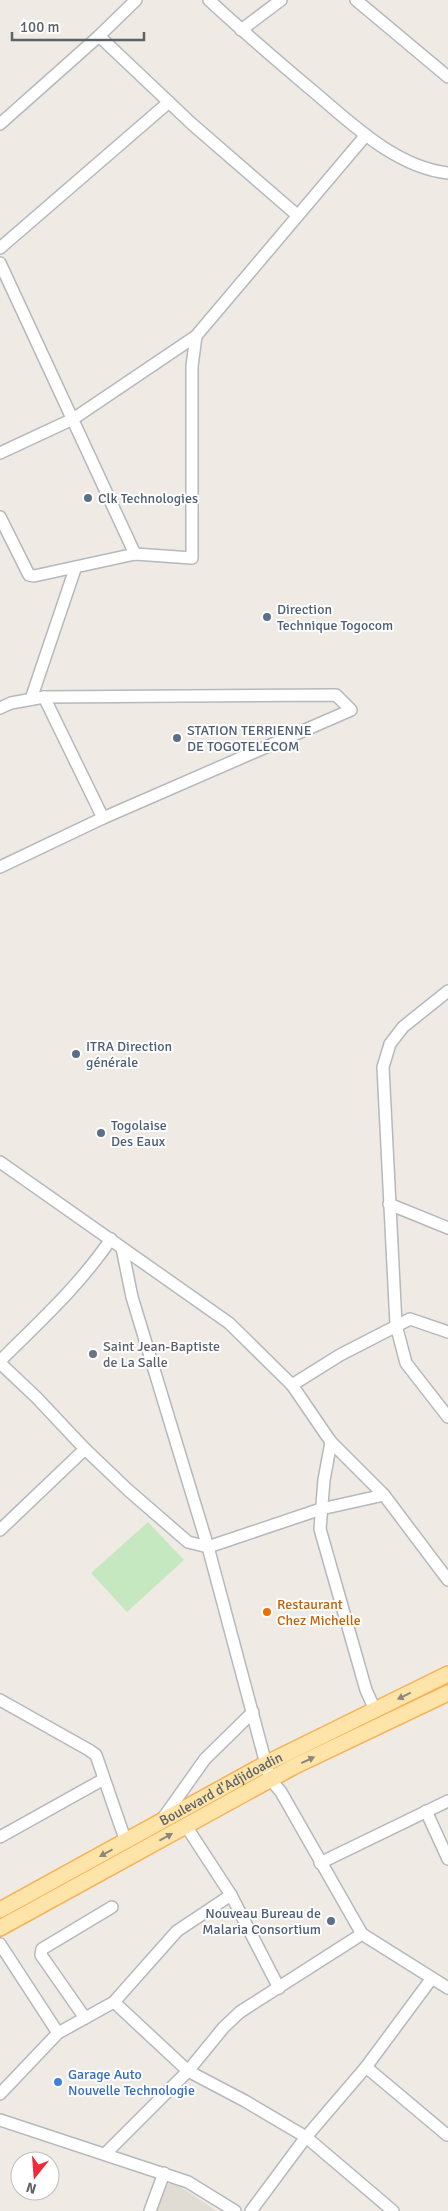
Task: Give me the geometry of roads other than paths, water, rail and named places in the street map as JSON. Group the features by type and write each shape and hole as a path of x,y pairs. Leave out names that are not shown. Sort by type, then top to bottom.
{"main road":[{"name":"Boulevard d'Adjidoadin","path":"0,1910 267,1763 448,1674"},
{"name":"Boulevard d'Adjidoadin","path":"0,1928 270,1779 448,1693"},
{"path":"49,1884 52,1899"}],"street":[{"path":"0,124 99,36 136,0"},
{"path":"209,0 241,30 366,135 394,154 424,167 448,173"},
{"path":"241,30 281,0"},
{"path":"356,0 448,77"},
{"path":"99,36 168,102 297,215"},
{"path":"0,248 168,102"},
{"path":"0,453 73,419 196,336 366,135"},
{"path":"0,263 135,554"},
{"path":"0,517 29,575 34,576 74,569 135,554 192,558 192,366 196,336"},
{"path":"31,699 74,569"},
{"path":"0,708 11,703 44,697 336,695 351,710 103,818 0,867"},
{"path":"44,697 103,818"},
{"path":"448,991 403,1027 390,1044 383,1067 396,1325 406,1363 448,1417"},
{"path":"0,1162 229,1323 292,1385 331,1442 384,1495 446,1576"},
{"path":"389,1204 448,1228"},
{"path":"111,1239 83,1276 0,1362 36,1396 85,1449 183,1540 208,1547 321,1509 384,1495"},
{"path":"122,1248 132,1297 208,1547 270,1779 282,1792 320,1863 362,1934 448,1988"},
{"path":"292,1385 396,1325 413,1319 448,1332"},
{"path":"331,1442 321,1509 320,1529 366,1690 375,1710"},
{"path":"0,1530 85,1449"},
{"path":"0,1700 93,1752 126,1842"},
{"path":"159,1824 205,1759 253,1712"},
{"path":"0,1837 104,1779"},
{"path":"320,1863 448,1801"},
{"path":"426,1811 448,1859"},
{"path":"186,1826 231,1895 279,1988"},
{"path":"0,2094 58,2033 114,2002 177,1931 231,1895"},
{"path":"85,2018 41,1955 42,1949 112,1907"},
{"path":"105,2154 188,2072 224,2027 240,2012 362,1934"},
{"path":"0,1944 58,2033"},
{"path":"251,2211 306,2137 366,2067 432,1978"},
{"path":"114,2002 188,2072 245,2101 306,2137 393,2211"},
{"path":"366,2067 448,2134"},
{"path":"0,2120 188,2182 235,2211"},
{"path":"150,2211 164,2173"}],"place":[{"name":"Clk Technologies","path":"88,498"},
{"name":"Direction Technique Togocom","path":"267,617"},
{"name":"STATION TERRIENNE DE TOGOTELECOM","path":"177,738"},
{"name":"ITRA Direction générale","path":"76,1054"},
{"name":"Togolaise Des Eaux","path":"101,1133"},
{"name":"Saint Jean-Baptiste de La Salle","path":"93,1354"},
{"name":"Restaurant Chez Michelle","path":"267,1612"},
{"name":"Nouveau Bureau de Malaria Consortium","path":"331,1921"},
{"name":"Garage Auto Nouvelle Technologie","path":"58,2082"}]}
